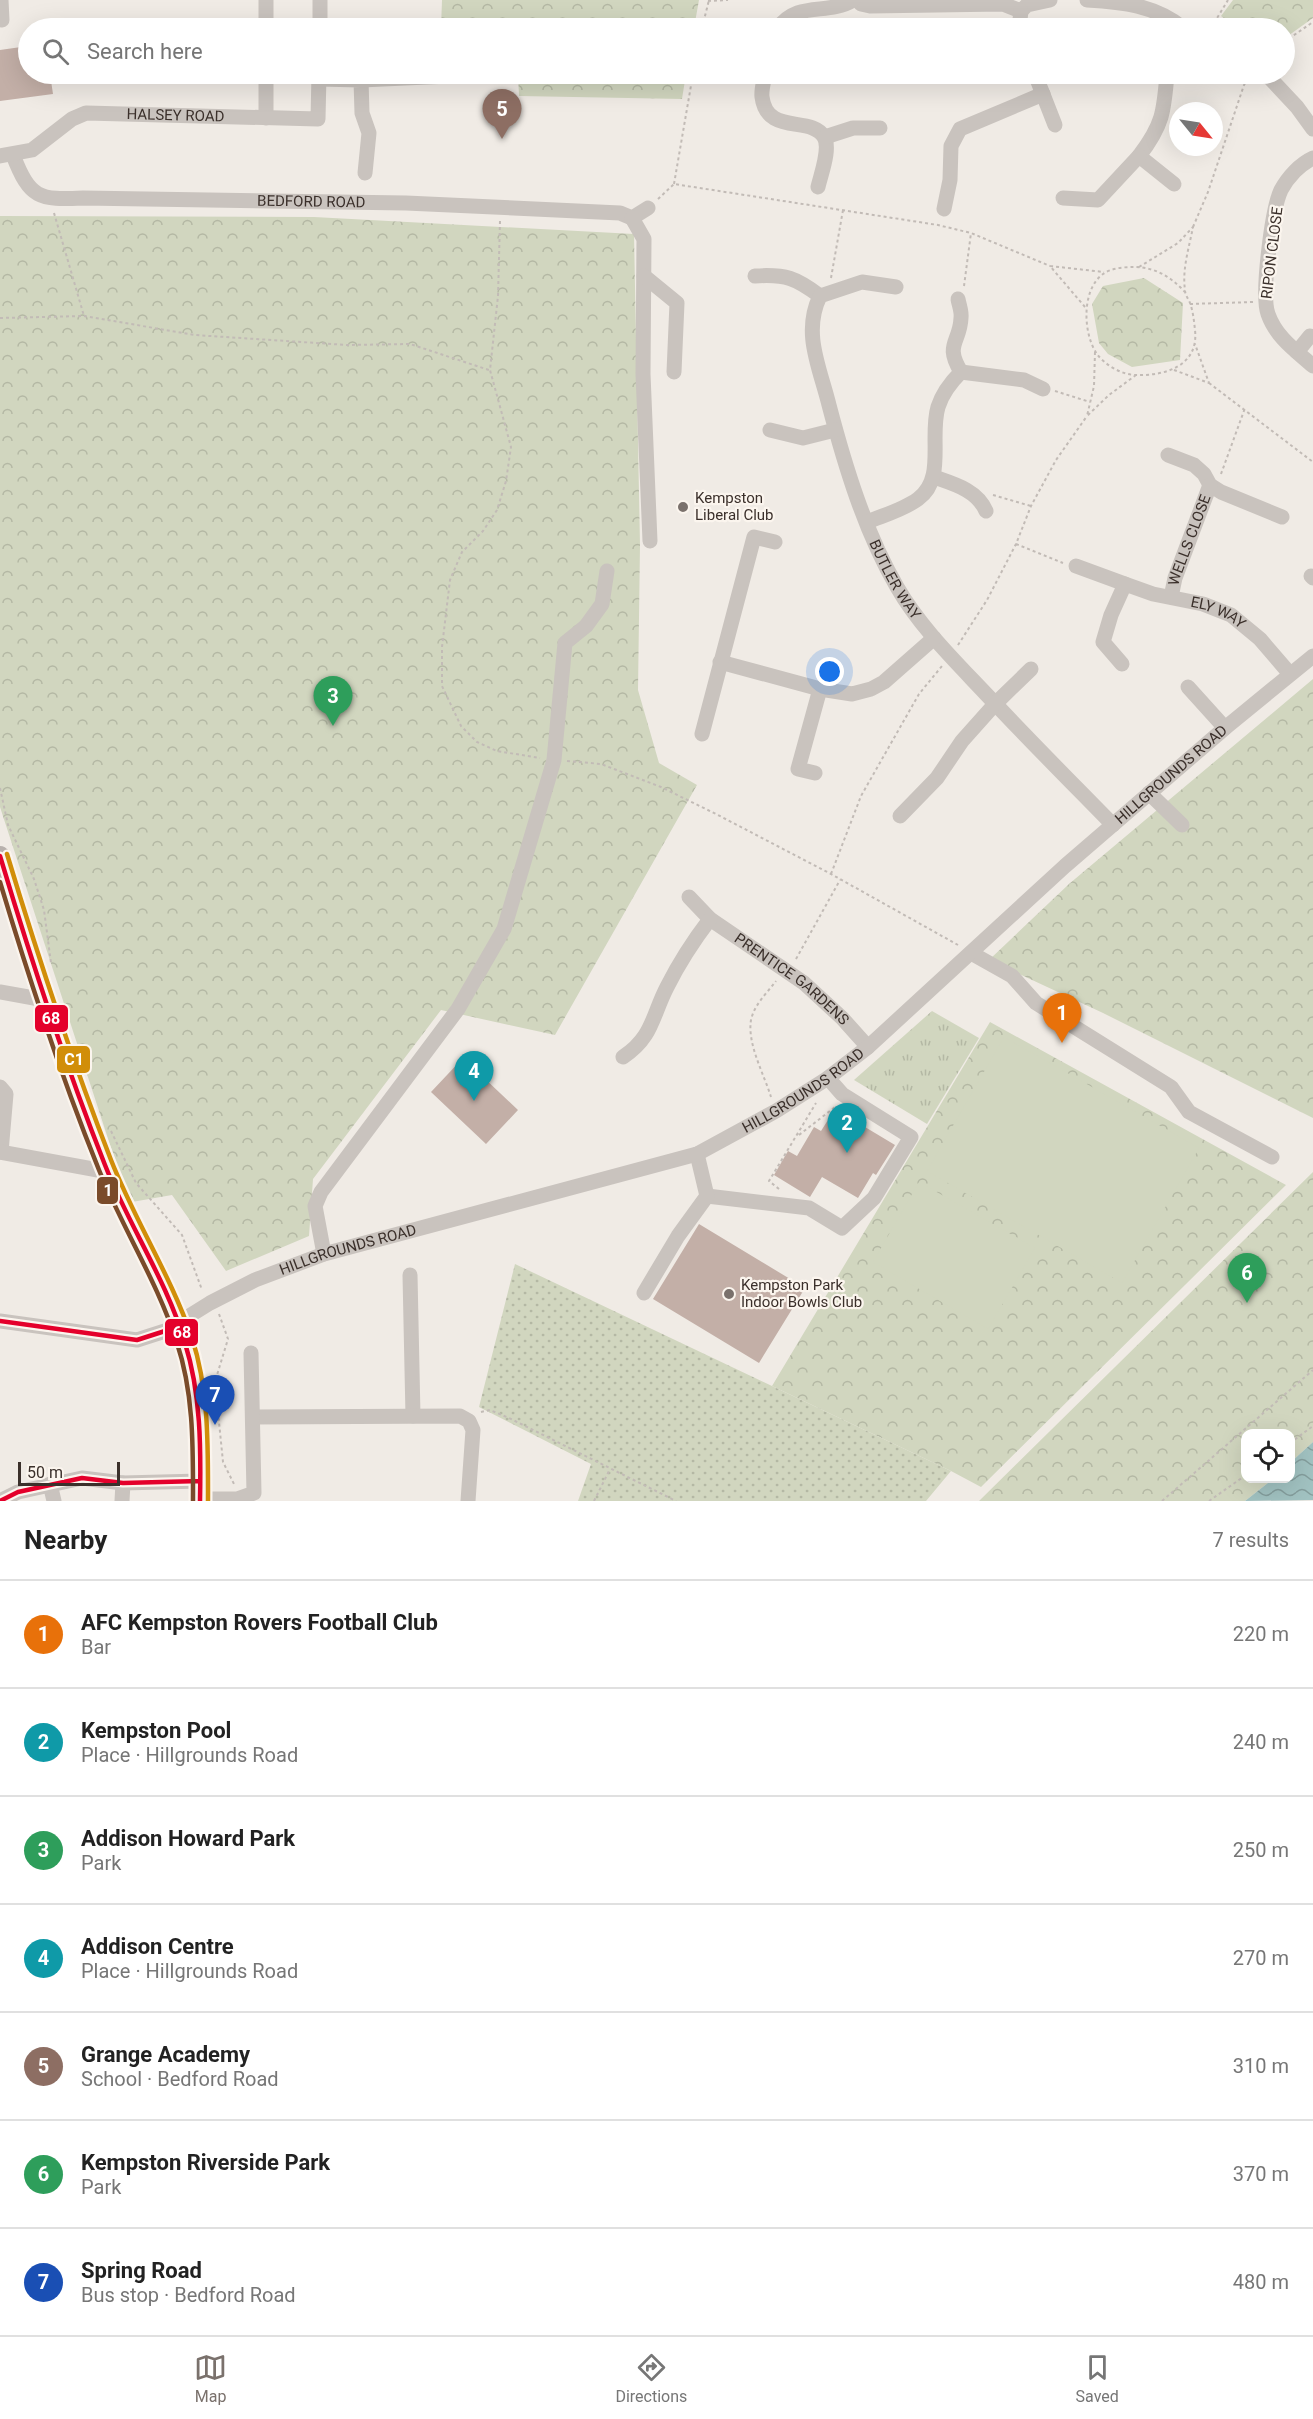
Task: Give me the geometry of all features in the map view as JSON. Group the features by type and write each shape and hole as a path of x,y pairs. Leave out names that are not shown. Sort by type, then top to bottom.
{"main road":[{"path":"0,857 45,1000 106,1168 178,1323 192,1374 197,1406 200,1494"}],"street":[{"path":"1,0 2,20"},
{"path":"266,0 266,18"},
{"path":"320,0 320,18"},
{"path":"788,18 803,10 835,7 855,0 870,6 1003,4 1014,6 1021,11"},
{"path":"1020,18 1021,11 1027,5 1050,0"},
{"path":"1087,0 1161,6 1174,18"},
{"path":"266,84 266,118"},
{"name":"HALSEY ROAD","path":"6,155 32,150 72,118 86,113 318,119 319,84"},
{"path":"361,84 362,113 369,133 365,173"},
{"path":"764,84 762,96 766,108 775,118 788,124 809,127 825,137 826,148 818,187"},
{"path":"1038,84 1055,125"},
{"path":"1063,198 1098,200 1139,156 1153,139 1160,124 1166,84"},
{"path":"1275,84 1297,107 1313,129"},
{"path":"944,209 950,180 951,146 960,129 1042,94"},
{"path":"825,137 853,128 880,128"},
{"path":"6,155 32,189 50,199"},
{"path":"1139,156 1174,184"},
{"name":"RIPON CLOSE","path":"1313,158 1297,169 1280,193 1270,250 1265,302 1276,332 1313,366"},
{"name":"BEDFORD ROAD","path":"50,199 406,203 620,213 632,218"},
{"path":"648,208 632,218 644,240 643,374 650,541"},
{"path":"755,276 778,274 798,279 820,296 862,282 896,286"},
{"path":"644,276 677,303 674,372"},
{"name":"BUTLER WAY","path":"820,296 814,307 811,325 812,343 835,430 867,522 898,589 934,638 1113,825"},
{"path":"958,299 961,318 952,347 954,360 961,372"},
{"path":"1297,352 1310,336"},
{"path":"961,372 1027,375 1043,389"},
{"path":"867,522 920,498 928,489 934,477 936,459 933,435 938,406 950,384 961,372"},
{"path":"770,430 803,438 835,430"},
{"name":"WELLS CLOSE","path":"1168,455 1194,465 1213,487 1282,517"},
{"path":"934,477 969,491 985,502"},
{"name":"WELLS CLOSE","path":"1171,597 1175,578 1213,487"},
{"path":"702,734 754,537 775,542"},
{"name":"ELY WAY","path":"1076,566 1125,584 1203,604 1231,615 1260,639 1290,674"},
{"path":"324,1254 315,1206 321,1192 458,1009 504,929 554,760 565,643 586,626 602,604 607,571"},
{"path":"1122,664 1103,642 1111,615 1125,584"},
{"path":"720,662 852,694 871,689 884,682 934,638"},
{"name":"HILLGROUNDS ROAD","path":"0,1321 137,1340 165,1331 255,1280 324,1254 697,1154 776,1111 828,1078 868,1047 1065,866 1225,728 1313,656"},
{"path":"900,816 937,778 962,741 1031,669"},
{"path":"1188,687 1225,728"},
{"path":"815,774 798,769 820,688"},
{"path":"1149,793 1182,825"},
{"name":"PRENTICE GARDENS","path":"689,897 710,919 786,969 842,1018 868,1047"},
{"path":"623,1057 643,1042 651,1028 665,990 685,954 710,919"},
{"path":"971,952 1012,976 1036,1003 1171,1086 1189,1112 1272,1157"},
{"path":"0,992 45,1000"},
{"path":"707,1196 810,1208 842,1228 874,1198 911,1137 842,1094 828,1078"},
{"path":"0,1087 6,1094 1,1152 98,1170 106,1168"},
{"path":"644,1293 678,1236 707,1196 697,1154"},
{"path":"410,1275 413,1416"},
{"path":"0,1501 18,1492 82,1478 237,1499 254,1497 251,1353"},
{"path":"253,1417 460,1416 469,1421 473,1430 468,1501"},
{"path":"122,1501 123,1483"},
{"path":"50,1484 54,1501"}],"path":[{"path":"704,18 708,0 728,0"},
{"path":"1217,18 1228,0"},
{"path":"1295,34 1313,22"},
{"path":"648,208 674,184 691,84"},
{"path":"1185,292 1185,266 1194,227 1245,84"},
{"path":"674,184 938,225 971,233 1050,266 1104,272 1122,267 1139,267 1156,271 1174,279 1185,292 1196,331 1195,344 1209,383"},
{"path":"50,199 84,316"},
{"path":"500,208 498,296 490,370 511,447 508,470 497,510 483,531 462,552 450,580 442,647 442,686 461,726 477,742 497,751 554,760 601,764 632,775 716,814 971,952"},
{"path":"820,296 829,285 843,210"},
{"path":"1139,267 1178,243 1194,227"},
{"path":"958,299 964,286 971,233"},
{"path":"1050,266 1085,307"},
{"path":"1104,272 1095,282 1085,307 1095,352 1094,386 1087,417 1109,394 1136,375"},
{"path":"1190,304 1265,302"},
{"path":"0,318 84,316 195,334 347,345 410,344 490,370"},
{"path":"1095,352 1105,362 1124,373 1136,375 1174,370 1183,364 1195,344"},
{"path":"1174,370 1209,383 1245,408 1313,462"},
{"path":"1043,389 1090,402"},
{"path":"1213,487 1245,408"},
{"path":"985,502 1031,506"},
{"path":"1016,544 1076,566"},
{"path":"0,788 8,825 34,879 44,910 52,967"},
{"path":"776,1111 753,1041 751,1020 757,1005 795,959 841,880"},
{"path":"778,1204 779,1187 769,1181 817,1103 809,1090"},
{"path":"796,1137 835,1107"},
{"path":"106,1123 118,1141 136,1183 182,1235 202,1292"},
{"path":"219,1314 228,1339 213,1388 223,1462 237,1491"},
{"path":"1162,1501 1313,1371"},
{"path":"469,1421 478,1413 490,1410 676,1501"},
{"path":"1295,1439 1313,1426"},
{"path":"594,1501 610,1469"},
{"path":"1209,1501 1241,1478"}],"green space":[{"path":"442,0 699,0 696,18 441,18"},
{"path":"1233,0 1313,0 1313,18 1295,31 1295,18 1224,18 1221,16"},
{"path":"518,84 684,84 682,99 519,96"},
{"path":"0,216 314,217 634,234 640,545 638,690 659,763 697,785 555,1035 441,1010 313,1179 309,1236 226,1271 172,1195 132,1202 113,1154 0,807"},
{"path":"1144,278 1183,303 1180,360 1132,367 1108,354 1099,343 1092,304 1103,286"},
{"path":"1313,679 1313,1118 1103,1013 989,960 1069,884"},
{"path":"932,1011 979,1038 927,1124 854,1080"},
{"path":"990,1022 1286,1185 981,1487 772,1386"},
{"path":"1004,1037 1199,1148 1122,1283 927,1171"},
{"path":"1313,1172 1313,1442 1295,1458 1295,1429 1241,1429 1241,1483 1268,1483 1245,1501 979,1501"},
{"path":"919,1182 1035,1248 988,1329 873,1262"},
{"path":"515,1264 951,1471 926,1501 578,1501 591,1464 479,1407"}],"water":[{"path":"1313,1442 1313,1500 1245,1501 1268,1483 1295,1483 1295,1458"}],"building":[{"path":"18,47 18,84 52,84 53,94 0,101 0,50"},
{"path":"463,1058 518,1110 486,1144 431,1092"},
{"path":"835,1109 895,1145 876,1175 873,1173 858,1198 822,1177 810,1197 774,1175 788,1151 797,1156 814,1127 821,1131"},
{"name":"Kempston Park Indoor Bowls Club","path":"699,1224 805,1288 759,1363 653,1299"}],"transit line":[{"name":"C1","path":"7,854 56,1008 111,1160 174,1293 192,1338 205,1398 208,1501"},
{"name":"68","path":"0,856 49,1012 90,1127 115,1188 168,1298 185,1343 197,1401 200,1501"},
{"name":"1","path":"0,882 46,1027 85,1135 108,1192 160,1299 183,1362 190,1402 193,1501"},
{"name":"68","path":"0,1321 137,1340 165,1331 178,1323"},
{"name":"68","path":"0,1501 18,1492 82,1478 123,1483 200,1481"}],"place":[{"name":"Grange Academy","path":"502,139"},
{"name":"Kempston Liberal Club","path":"683,507"},
{"name":"Addison Howard Park","path":"333,726"},
{"name":"AFC Kempston Rovers Football Club","path":"1062,1043"},
{"name":"Addison Centre","path":"474,1101"},
{"name":"Kempston Pool","path":"847,1153"},
{"name":"Kempston Park Indoor Bowls Club","path":"729,1294"},
{"name":"Kempston Riverside Park","path":"1247,1303"},
{"name":"Spring Road","path":"215,1425"}]}
